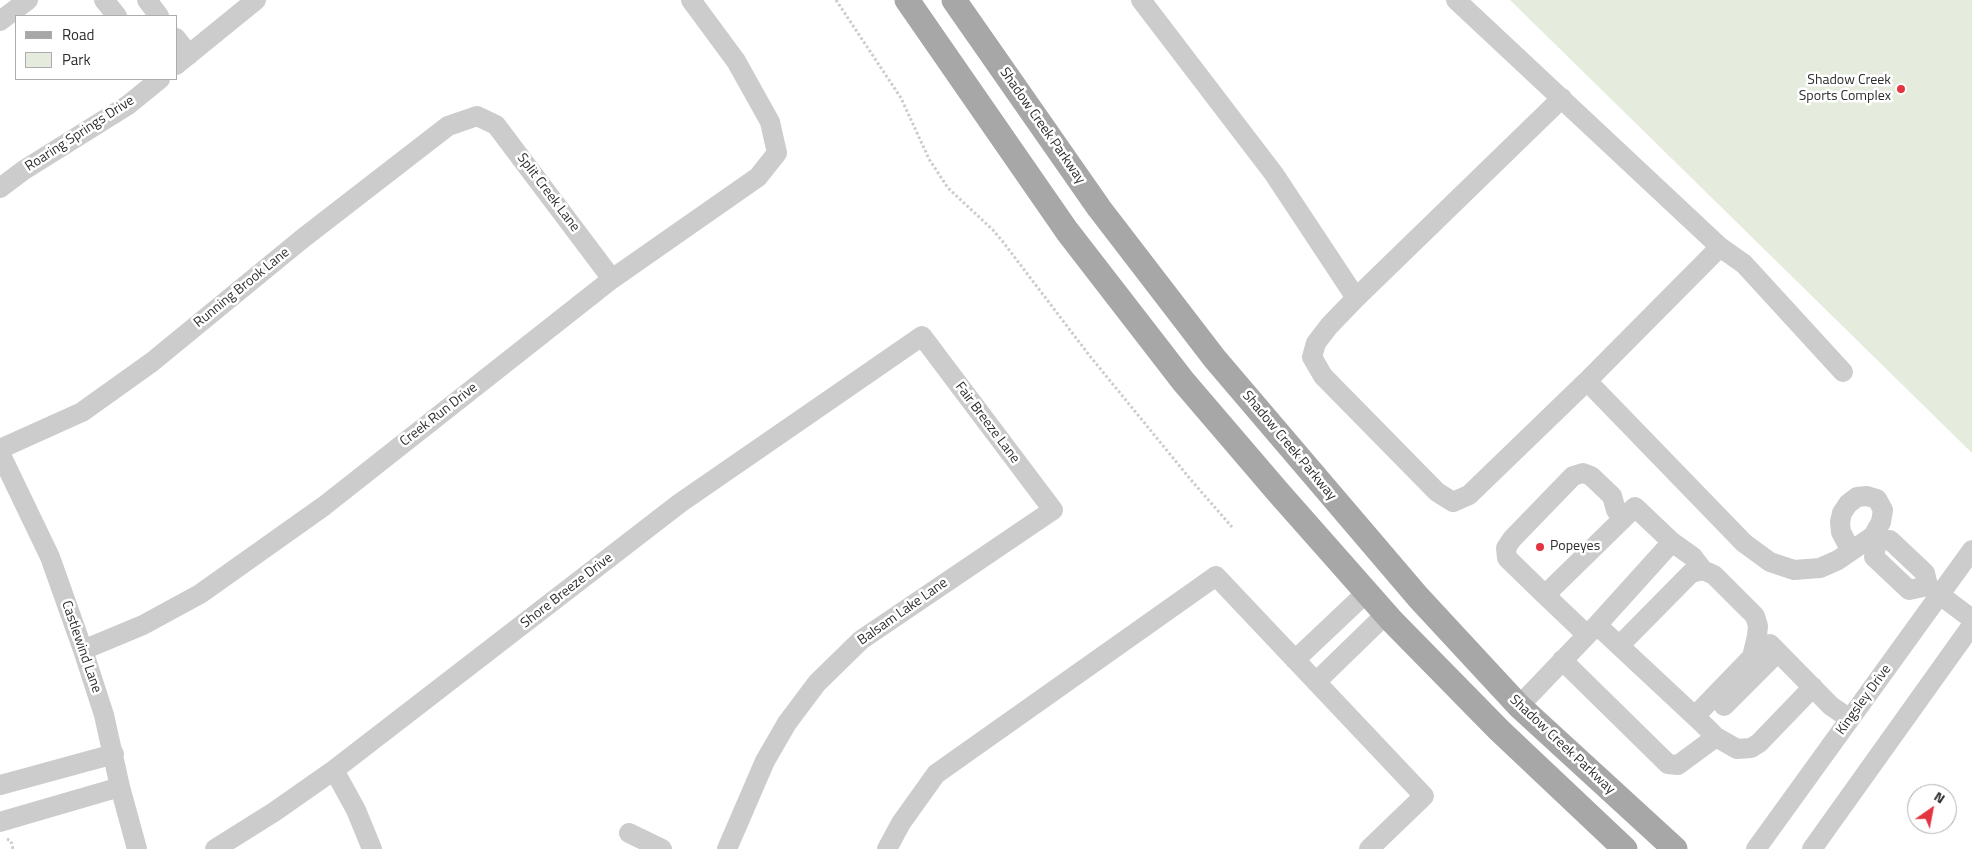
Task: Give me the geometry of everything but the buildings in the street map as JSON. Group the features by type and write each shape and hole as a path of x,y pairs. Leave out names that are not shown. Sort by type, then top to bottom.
{"main road":[{"path":"907,0 1067,231 1183,381 1386,614 1499,730 1625,849"},
{"name":"Shadow Creek Parkway","path":"954,0 1099,208 1215,359 1418,597 1519,706 1675,849"}],"street":[{"path":"0,21 28,0"},
{"path":"104,0 115,15"},
{"path":"147,0 158,15"},
{"path":"178,44 183,60 256,0"},
{"name":"Creek Run Drive","path":"83,650 143,625 200,594 324,506 612,279 758,177 777,153 770,122 736,61 691,0"},
{"path":"1141,0 1274,174 1356,298"},
{"path":"1456,0 1720,247 1744,264 1843,372"},
{"name":"Roaring Springs Drive","path":"0,188 24,170 128,105 159,80"},
{"path":"1562,98 1356,298 1329,326 1316,343 1312,358 1324,376 1437,492 1453,502 1469,495 1587,381 1720,247"},
{"name":"Split Creek Lane","path":"477,116 496,126 612,279"},
{"name":"Running Brook Lane","path":"0,449 82,412 152,362 302,238 448,126 477,116"},
{"name":"Fair Breeze Lane","path":"922,336 1053,510"},
{"name":"Shore Breeze Drive","path":"215,849 274,812 334,770 680,503 922,336"},
{"path":"1587,381 1744,543 1770,562 1794,570 1820,568 1875,539"},
{"name":"Castlewind Lane","path":"0,453 50,557 83,650 104,715 120,787 137,849"},
{"path":"1623,518 1616,510 1612,496 1591,476 1583,473 1574,476 1512,539 1506,548 1506,558 1545,595 1592,630 1620,645 1705,726 1737,749 1751,748 1759,743 1813,687"},
{"path":"1851,551 1841,532 1840,522 1842,513 1848,504 1857,497 1867,496 1877,499 1883,510 1875,539 1874,557 1909,590 1934,590 1972,619"},
{"path":"1545,595 1635,507 1672,542 1693,557 1703,570 1714,575 1755,616 1757,631 1752,657 1678,766 1668,764 1562,660"},
{"name":"Balsam Lake Lane","path":"727,849 765,761 787,722 817,683 862,640 1053,510"},
{"path":"1519,706 1592,630 1672,542"},
{"name":"Kingsley Drive","path":"1756,849 1850,719 1934,590 1972,550"},
{"path":"1620,645 1691,573 1703,570"},
{"path":"887,849 901,823 936,774 1216,576 1424,796 1369,849"},
{"path":"1295,660 1366,592"},
{"path":"1316,682 1386,614"},
{"path":"1812,849 1972,625"},
{"path":"1757,631 1831,706 1850,719"},
{"path":"1705,726 1778,652"},
{"path":"0,785 114,754"},
{"path":"334,770 356,810 372,849"},
{"path":"0,822 120,787"},
{"path":"629,833 662,849"}],"path":[{"path":"836,0 901,98 929,159 948,188 993,230 1095,362 1232,527"}],"green space":[{"path":"1510,0 1972,0 1972,453"}],"place":[{"name":"Shadow Creek Sports Complex","path":"1901,89"},
{"name":"Popeyes","path":"1540,547"}]}
